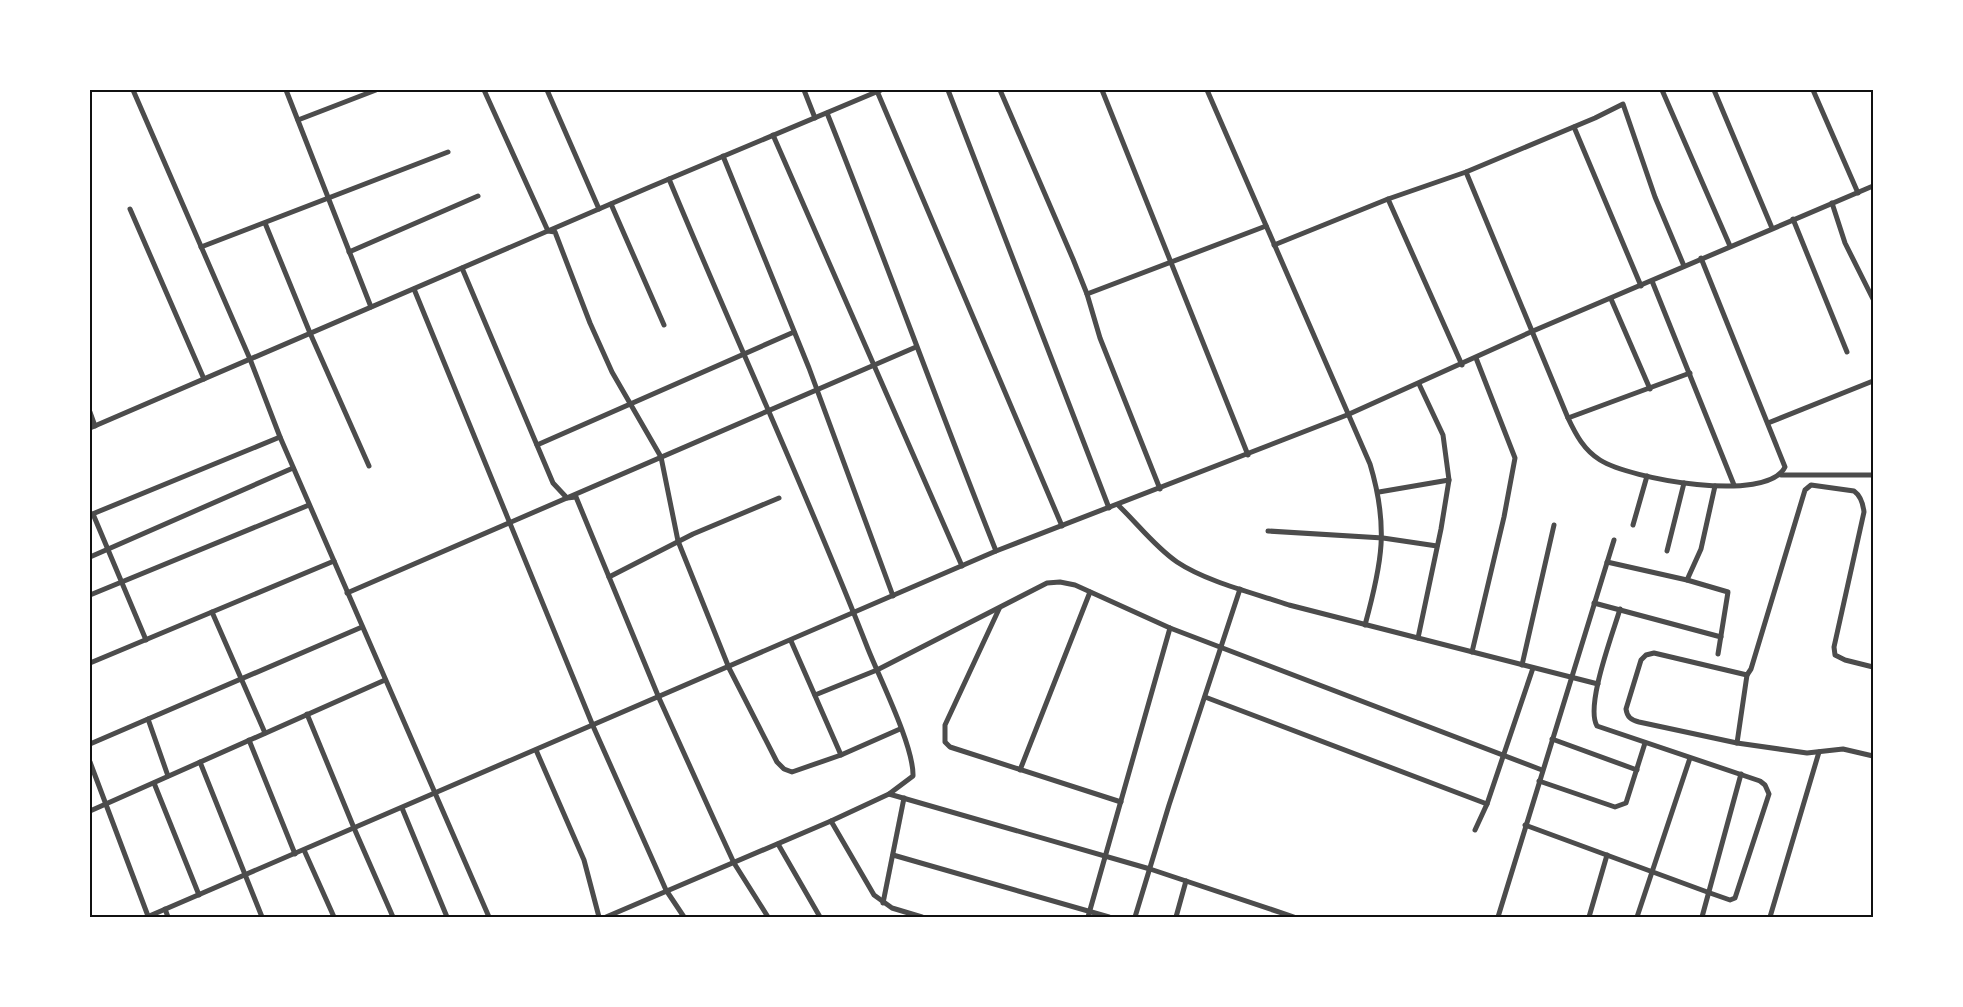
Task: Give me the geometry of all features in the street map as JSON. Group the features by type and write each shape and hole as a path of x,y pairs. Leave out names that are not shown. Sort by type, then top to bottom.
{"street":[{"path":"133,90 250,359 293,468 489,917"},
{"path":"286,90 371,307"},
{"path":"298,120 376,90"},
{"path":"484,90 548,231"},
{"path":"547,90 598,209"},
{"path":"804,90 815,118"},
{"path":"948,90 1109,508"},
{"path":"1000,90 1087,294 1100,338 1160,489"},
{"path":"1102,90 1248,455"},
{"path":"1207,90 1370,464 1379,492 1383,538 1378,580 1365,625"},
{"path":"1662,90 1730,246"},
{"path":"1714,90 1772,228"},
{"path":"1813,90 1858,192"},
{"path":"90,412 92,427 598,209 879,91 1062,526"},
{"path":"1274,245 1388,199 1466,172 1574,127 1623,104 1655,197 1684,266"},
{"path":"827,112 896,287 916,347 996,551"},
{"path":"1574,127 1641,286"},
{"path":"773,135 833,269 872,365 962,566"},
{"path":"201,247 448,152"},
{"path":"723,156 794,332 893,596"},
{"path":"1466,172 1568,418 1586,449 1616,468 1684,483 1715,486 1758,483 1772,480 1781,475 1873,474"},
{"path":"606,917 831,821 889,794 913,776 914,766 854,613 669,179"},
{"path":"90,762 147,917 729,668 996,551 1348,415 1462,365 1533,331 1873,186"},
{"path":"349,252 478,196"},
{"path":"1388,199 1462,365"},
{"path":"1832,203 1846,243 1873,299"},
{"path":"611,204 664,325"},
{"path":"130,209 204,379"},
{"path":"1793,219 1847,352"},
{"path":"264,223 369,466"},
{"path":"1087,294 1266,226"},
{"path":"548,231 554,232 590,323 630,406 661,457 678,542 729,668 777,762 784,769 792,772 841,755 900,729"},
{"path":"1701,258 1785,466 1781,475"},
{"path":"462,268 553,483 567,498"},
{"path":"1652,281 1734,485"},
{"path":"414,289 593,726 666,890 684,917"},
{"path":"1611,299 1650,390"},
{"path":"537,446 794,332"},
{"path":"347,592 916,347"},
{"path":"1472,652 1504,517 1515,458 1476,358"},
{"path":"1568,418 1650,390 1690,373"},
{"path":"1768,422 1873,381"},
{"path":"1418,638 1449,480 1443,436 1419,384"},
{"path":"146,640 108,548 92,515 280,437"},
{"path":"90,556 293,468"},
{"path":"1633,525 1647,476"},
{"path":"1379,492 1449,480"},
{"path":"1667,551 1684,483"},
{"path":"1737,743 1746,675 1751,669 1805,490 1811,485 1854,491 1859,494 1863,503 1864,512 1834,646 1835,654 1845,660 1873,667"},
{"path":"1688,580 1701,549 1715,486"},
{"path":"567,498 576,497 659,698 734,862 768,917"},
{"path":"609,578 678,542 779,498"},
{"path":"90,595 309,505"},
{"path":"1118,505 1176,561 1191,570 1240,589 1289,605 1598,684"},
{"path":"1522,665 1554,525"},
{"path":"1268,531 1383,538 1437,546"},
{"path":"1498,917 1614,540"},
{"path":"90,663 334,561"},
{"path":"1607,562 1688,580 1728,592 1718,654"},
{"path":"814,695 877,670 1047,583 1060,582 1075,585 1170,628 1542,770"},
{"path":"1135,917 1240,589"},
{"path":"1020,770 1090,592"},
{"path":"1594,602 1721,637"},
{"path":"999,608 945,725 945,742 950,747 1121,802"},
{"path":"1525,825 1730,900 1735,898 1768,794 1760,781 1597,726 1593,713 1598,684 1620,609"},
{"path":"212,612 265,733"},
{"path":"90,744 362,627"},
{"path":"1089,914 1170,628"},
{"path":"791,641 841,755"},
{"path":"1746,675 1654,653 1646,655 1641,660 1626,708 1627,715 1631,720 1737,743 1807,753 1843,749 1873,756"},
{"path":"1475,830 1487,804 1533,668"},
{"path":"90,811 385,680"},
{"path":"1204,697 1487,804"},
{"path":"307,714 393,917"},
{"path":"148,719 168,776"},
{"path":"1552,739 1636,770"},
{"path":"249,740 295,854"},
{"path":"1539,781 1615,807 1620,807 1626,803 1645,743"},
{"path":"536,750 584,860 599,917"},
{"path":"1770,917 1819,752"},
{"path":"1637,917 1690,758"},
{"path":"200,762 262,917"},
{"path":"1702,917 1741,774"},
{"path":"154,782 198,895"},
{"path":"889,794 1150,869 1294,917"},
{"path":"883,903 904,798"},
{"path":"402,808 447,917"},
{"path":"831,821 874,895 892,908 909,915 922,917"},
{"path":"778,844 820,917"},
{"path":"304,850 334,917"},
{"path":"893,855 1089,914 1109,917"},
{"path":"1589,917 1607,855"},
{"path":"1176,917 1186,881"},
{"path":"165,909 168,917"}]}
